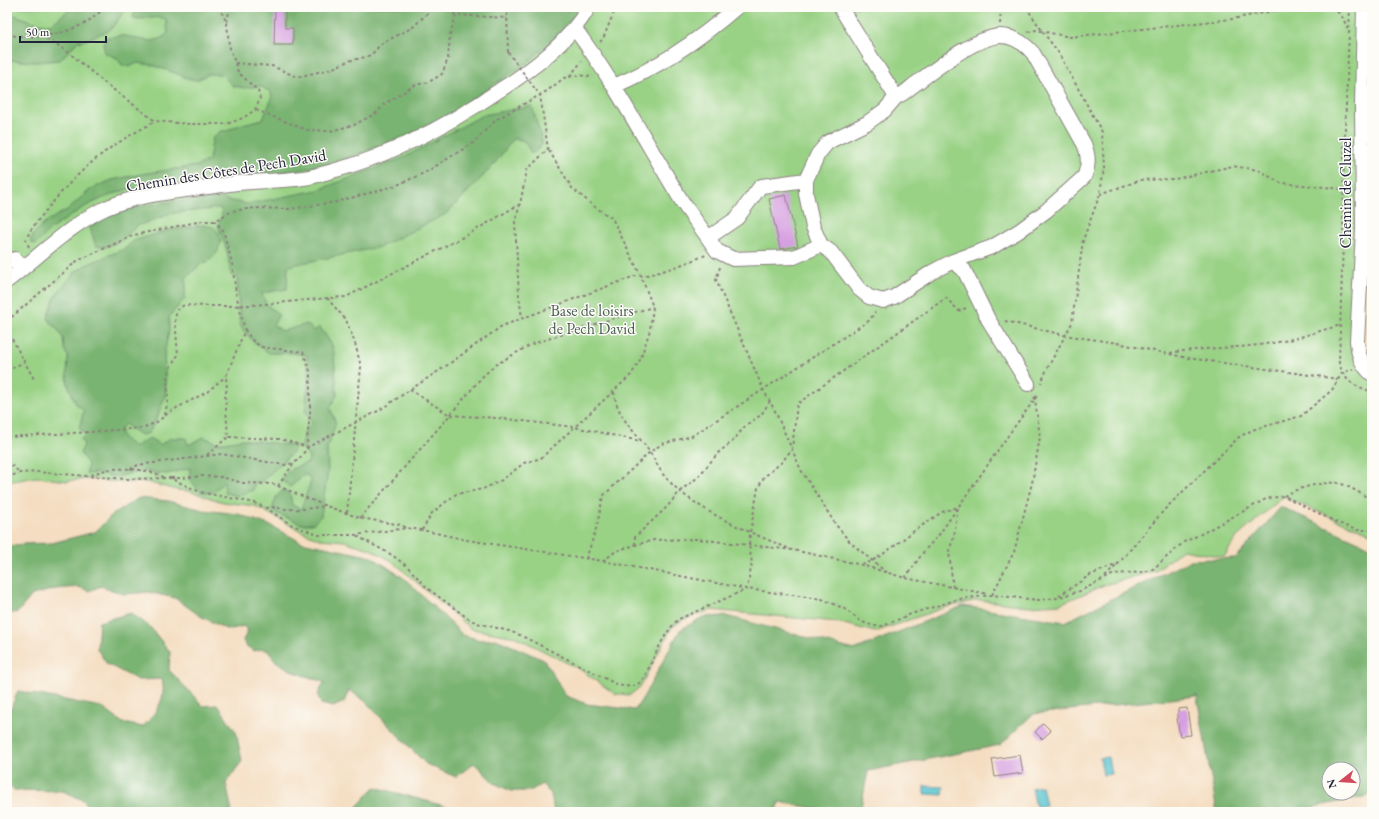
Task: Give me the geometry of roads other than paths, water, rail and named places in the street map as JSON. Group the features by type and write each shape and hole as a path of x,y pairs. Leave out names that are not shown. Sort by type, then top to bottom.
{"street":[{"name":"Chemin des Côtes de Pech David","path":"7,281 88,217 121,202 149,195 238,183 305,178 356,165 398,148 433,131 473,108 522,76 556,48 574,29 589,7"},
{"path":"614,86 666,60 715,26 738,7"},
{"path":"840,7 896,97"},
{"name":"Chemin de Cluzel","path":"1364,7 1362,104 1363,230 1357,341 1358,352 1362,363 1372,374"},
{"path":"574,29 614,86 684,204 717,251 733,259 794,257 821,245"},
{"path":"999,36 1018,40 1033,52 1084,144 1088,154 1089,163 1084,177 1046,211 1019,231 992,247 953,261 932,272 894,297 882,301 869,297 858,289 831,252 821,245 813,227 806,194 806,180 818,154 828,142 867,123 885,110 896,97 903,95 914,85 964,49 999,36"},
{"path":"708,238 737,218 762,186 806,180"},
{"path":"7,262 15,260 23,268"},
{"path":"953,261 964,270 988,319 1028,384"}],"water":[{"path":"1108,757 1111,774 1103,775 1100,758"},
{"path":"924,786 944,787 943,795 924,794"},
{"path":"1042,786 1046,805 1036,807 1032,788"}],"park label":[{"name":"Base de loisirs de Pech David","path":"592,319"}]}
